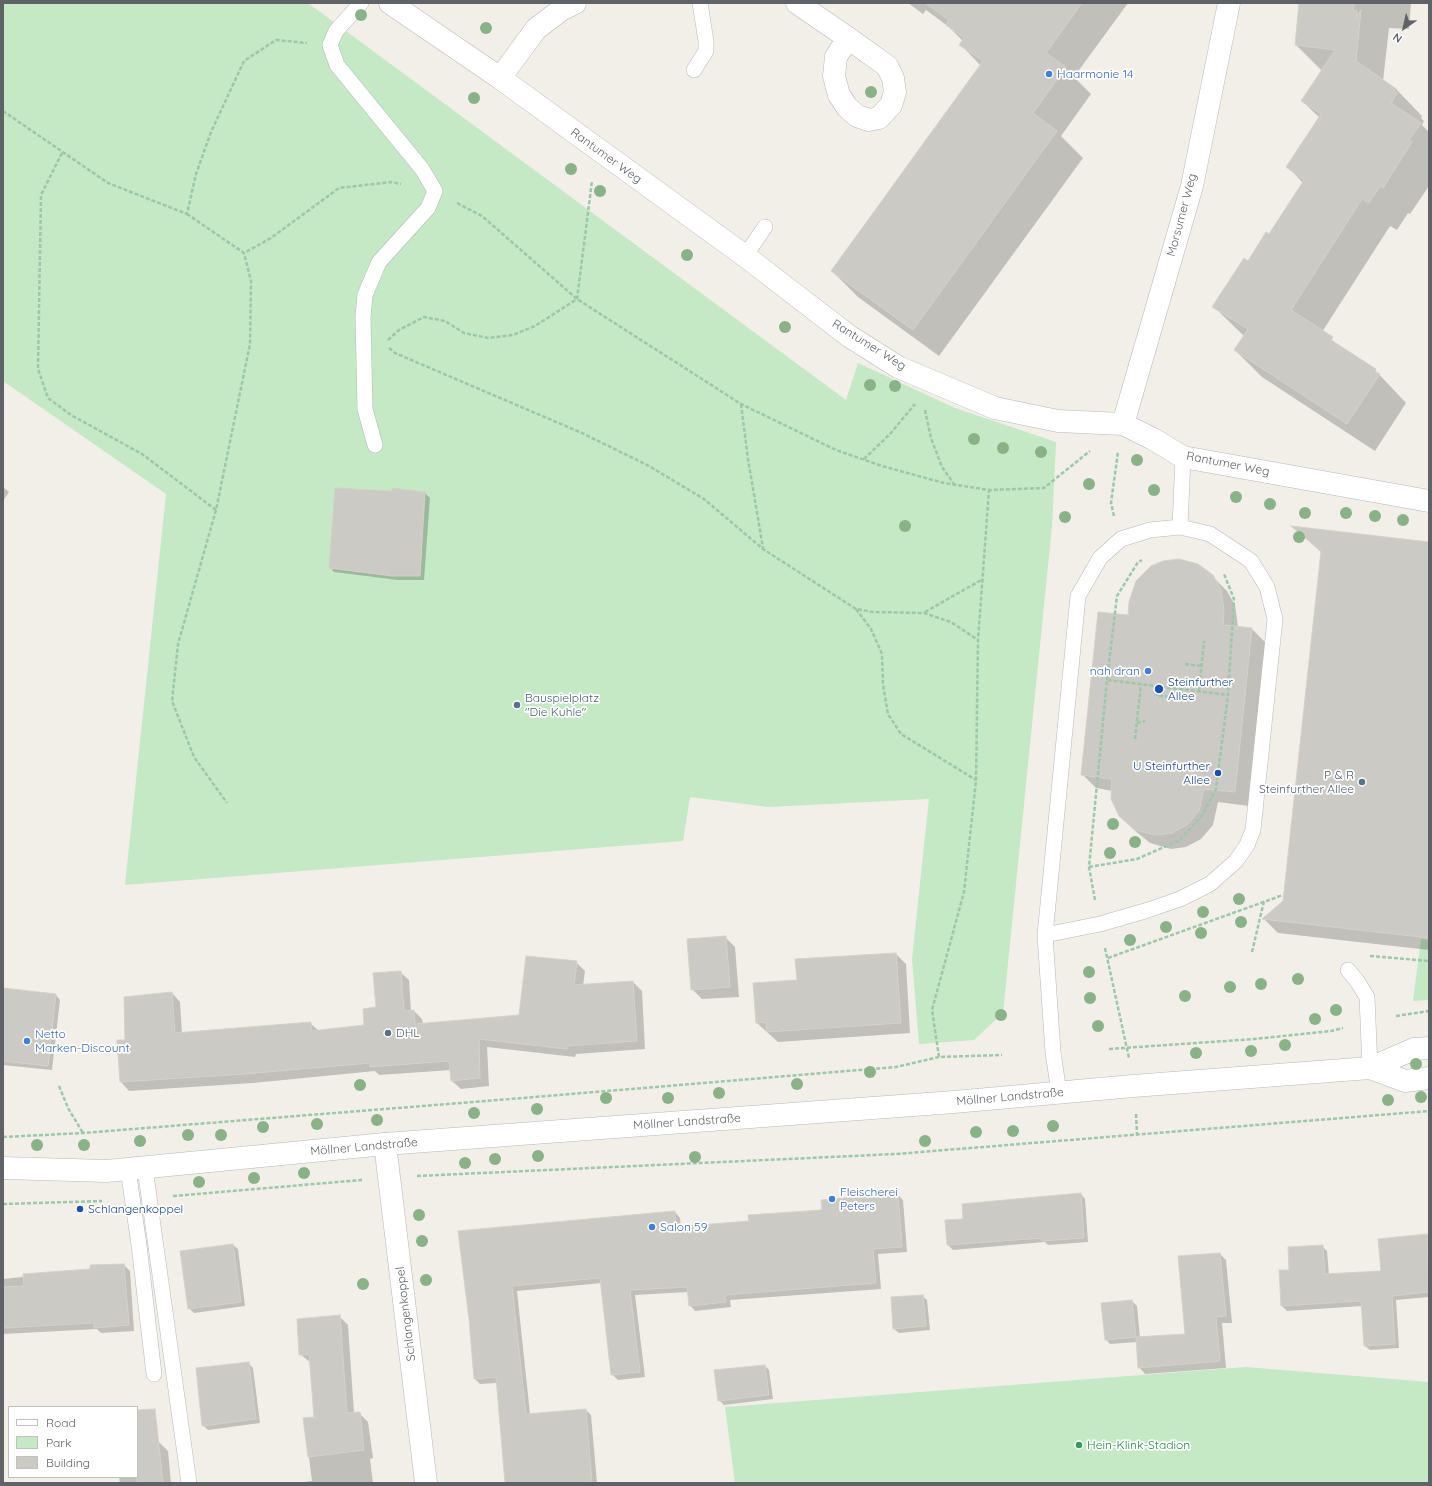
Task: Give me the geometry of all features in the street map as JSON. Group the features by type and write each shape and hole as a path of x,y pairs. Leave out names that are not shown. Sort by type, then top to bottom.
{"street":[{"name":"Rantumer Weg","path":"390,3 500,78 745,256 849,336 898,366 927,388 995,408 1058,421 1123,424 1183,456 1429,501"},
{"path":"500,78 536,29 562,10 575,3"},
{"path":"797,3 848,38"},
{"name":"Morsumer Weg","path":"1123,424 1192,186 1229,3"},
{"name":"Möllner Landstraße","path":"3,1168 92,1171 136,1169 385,1144 1370,1068 1414,1049 1429,1048"},
{"name":"Möllner Landstraße","path":"1370,1068 1405,1081 1429,1078"},
{"name":"Schlangenkoppel","path":"385,1144 426,1483"}],"lane":[{"path":"361,3 336,31 330,46 337,65 422,169 435,191 428,208 379,262 365,295 363,317 365,409 375,445"},
{"path":"694,70 706,51 706,41 700,3"},
{"path":"745,256 765,227"},
{"path":"1180,528 1183,456"},
{"path":"1044,935 1100,924 1180,899 1210,884 1236,861 1247,845 1253,830 1275,619 1268,587 1251,561 1210,534 1180,528 1150,530 1121,539 1100,558 1078,596 1044,935 1059,1093"},
{"path":"1348,970 1367,997 1370,1068"},
{"path":"136,1169 139,1245 154,1374"},
{"path":"136,1169 189,1483"}],"path":[{"path":"187,214 196,174 211,132 244,61 276,40 330,46"},
{"path":"3,111 62,153 108,183 187,214 244,253 251,281 250,344 216,510 178,644 172,701 194,756 227,803"},
{"path":"596,148 577,298 535,326 513,335 488,338 464,334 445,321 424,317 399,330 383,343 395,353 582,433 649,466 704,499 763,549 856,609 871,629 882,654 883,685 888,714 901,734 976,780"},
{"path":"62,153 41,195 38,369 48,398 71,415 142,454 216,510"},
{"path":"244,253 272,238 339,188 391,182 435,191 482,216 577,298 741,404 836,450 954,485 989,490 1044,488 1123,424"},
{"path":"864,459 890,434 927,388"},
{"path":"927,388 931,438 942,467 954,485"},
{"path":"741,404 748,459 763,549"},
{"path":"1123,424 1110,503 1121,539 1135,552 1138,562"},
{"path":"939,1057 932,1010 964,892 976,780 978,640 989,490"},
{"path":"1130,1059 1100,924 1089,866 1107,680 1117,596 1138,562 1144,560"},
{"path":"1089,866 1137,859 1180,840 1203,814 1216,789 1228,695 1234,599 1224,574 1218,570"},
{"path":"924,613 983,579"},
{"path":"856,609 873,612 924,613 950,622 978,640"},
{"path":"1199,691 1204,641"},
{"path":"1185,664 1202,666"},
{"path":"1107,680 1228,695"},
{"path":"1135,739 1141,684"},
{"path":"1158,686 1157,696 1174,697"},
{"path":"1137,723 1145,721"},
{"path":"1108,958 1283,895"},
{"path":"1252,952 1264,901"},
{"path":"1367,956 1429,961"},
{"path":"1396,1016 1429,1012"},
{"path":"1109,1049 1262,1038 1331,1031 1345,1028"},
{"path":"3,1137 83,1132 896,1067 939,1057 1002,1055"},
{"path":"59,1086 68,1108 83,1132"},
{"path":"410,1176 896,1154 1429,1111"},
{"path":"1136,1112 1137,1134"}],"green space":[{"path":"3,3 308,3 846,400 858,363 955,408 1056,442 1052,526 1003,1013 974,1040 919,1044 912,959 929,799 768,807 690,797 683,841 125,885 166,494 3,381"},
{"path":"1421,939 1429,940 1429,1000 1413,1001"},
{"name":"Hein-Klink-Stadion","path":"1246,1367 1429,1382 1429,1483 735,1483 725,1407"}],"building":[{"path":"925,3 1082,3 1046,53 1066,67 1033,113 1057,131 913,330 831,271 983,61 959,45 964,38 946,25 949,20"},
{"path":"1299,3 1354,3 1353,11 1357,11 1356,18 1361,10 1356,61 1395,88 1394,90 1397,93 1391,103 1421,123 1409,140 1412,142 1383,188 1380,186 1369,203 1362,199 1291,310 1333,337 1331,340 1376,369 1375,372 1380,374 1347,424 1234,350 1248,329 1212,307 1244,258 1248,261 1266,232 1269,234 1304,180 1286,167 1321,114 1301,101 1335,50 1295,45"},
{"path":"335,488 392,491 392,488 425,492 420,576 392,576 329,568"},
{"name":"P & R Steinfurther Allee","path":"1291,526 1429,542 1429,938 1262,919 1283,901 1321,551"},
{"path":"1179,559 1198,564 1213,575 1221,590 1224,611 1223,625 1252,628 1235,792 1204,789 1199,811 1187,825 1172,833 1156,835 1135,830 1119,816 1111,799 1112,779 1081,775 1098,612 1128,615 1129,602 1136,581 1151,566 1163,561"},
{"path":"726,936 730,987 691,990 687,939"},
{"path":"896,953 901,1023 767,1032 766,1022 756,1023 753,983 797,980 795,959"},
{"path":"526,956 577,961 574,985 633,981 637,1041 568,1046 567,1049 479,1039 480,1078 451,1081 449,1061 370,1067 370,1063 244,1074 120,1082 117,1040 125,1040 124,997 172,992 175,1033 311,1022 311,1031 364,1025 363,1009 376,1007 373,973 401,971 404,1011 414,1010 415,1024 519,1015"},
{"name":"Netto Marken-Discount","path":"3,988 56,994 48,1066 3,1061"},
{"path":"898,1193 902,1247 873,1249 876,1283 725,1295 726,1302 689,1306 687,1287 630,1290 640,1372 611,1375 600,1278 512,1286 526,1414 586,1409 592,1483 505,1483 496,1377 474,1379 469,1319 458,1231 675,1211 676,1227 749,1221 748,1215 822,1210 821,1200"},
{"path":"1081,1193 1084,1238 1042,1241 1042,1238 947,1245 945,1220 963,1219 962,1204"},
{"path":"1427,1234 1429,1292 1392,1296 1395,1344 1364,1346 1361,1301 1281,1306 1279,1270 1289,1270 1288,1247 1323,1245 1325,1274 1381,1271 1378,1239"},
{"path":"233,1244 241,1302 188,1309 180,1251"},
{"path":"1220,1253 1226,1316 1216,1317 1220,1361 1138,1368 1136,1337 1185,1334 1178,1256"},
{"path":"124,1264 129,1325 94,1328 94,1323 3,1328 3,1287 24,1286 23,1274 90,1269 90,1265"},
{"path":"923,1295 926,1326 893,1329 891,1297"},
{"path":"1132,1300 1136,1337 1105,1340 1101,1303"},
{"path":"340,1315 347,1413 360,1412 364,1450 308,1457 303,1418 314,1417 309,1354 299,1355 297,1319"},
{"path":"249,1362 256,1419 202,1426 196,1368"},
{"path":"765,1365 769,1395 718,1401 714,1370"},
{"path":"155,1409 163,1483 137,1483 138,1410"}],"place":[{"name":"Haarmonie 14","path":"1049,74"},
{"name":"nah dran","path":"1148,671"},
{"name":"Steinfurther Allee","path":"1159,689"},
{"name":"Bauspielplatz \"Die Kuhle\"","path":"517,705"},
{"name":"U Steinfurther Allee","path":"1218,773"},
{"name":"P & R Steinfurther Allee","path":"1362,782"},
{"name":"DHL","path":"388,1033"},
{"name":"Netto Marken-Discount","path":"27,1041"},
{"name":"Fleischerei Peters","path":"832,1199"},
{"name":"Schlangenkoppel","path":"80,1209"},
{"name":"Salon 59","path":"652,1227"},
{"name":"Hein-Klink-Stadion","path":"1079,1445"}]}
